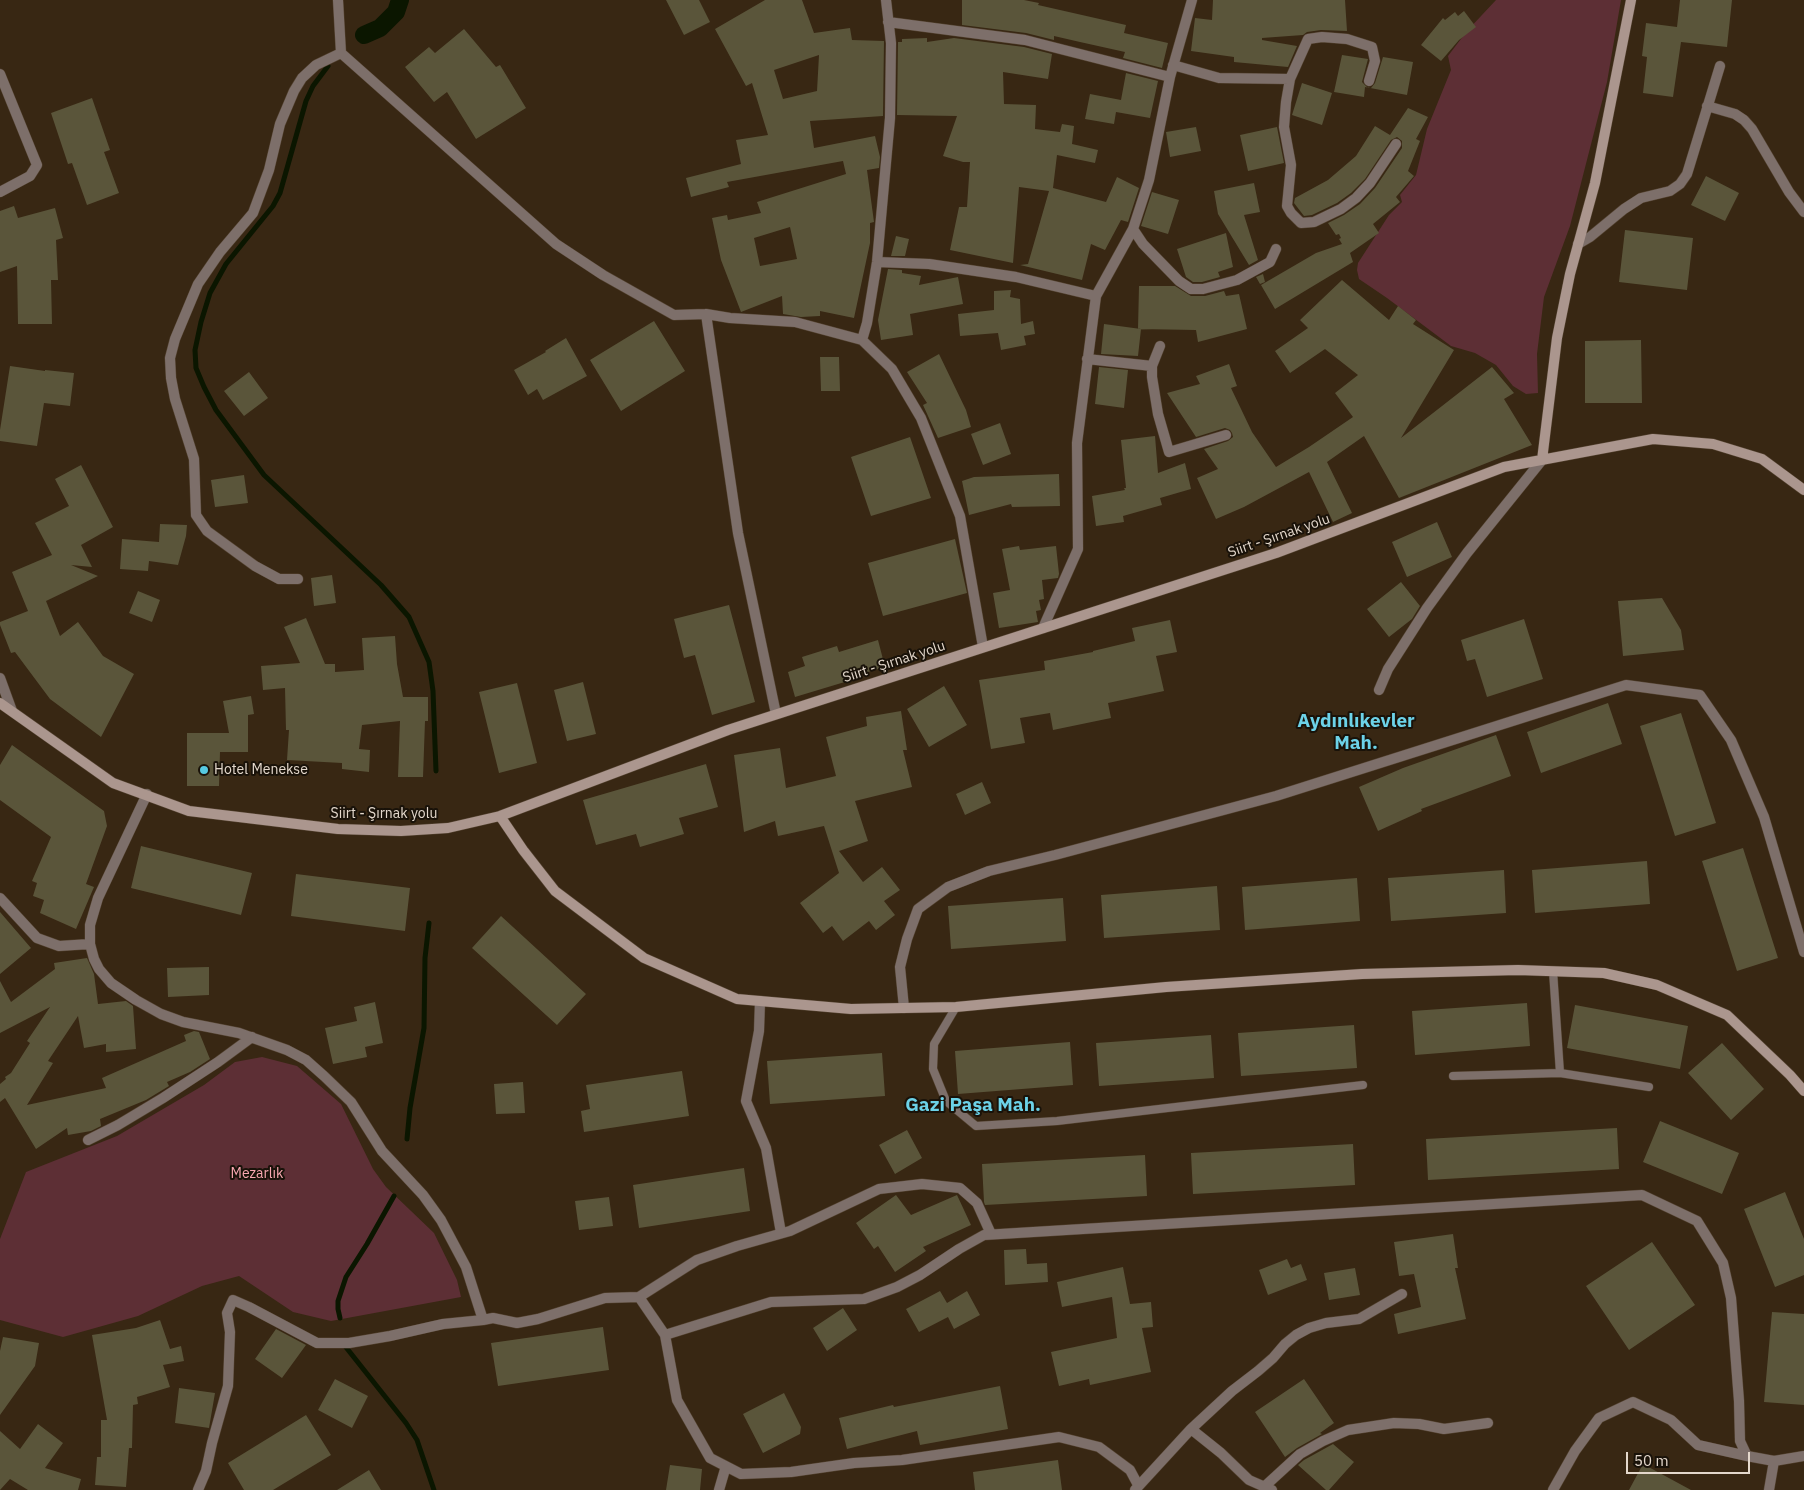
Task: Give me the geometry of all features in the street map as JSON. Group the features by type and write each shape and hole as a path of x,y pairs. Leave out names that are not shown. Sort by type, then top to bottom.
{"street":[{"path":"338,0 341,53 556,244 603,275 674,314 706,314 730,318 795,322 862,340 892,369 921,418 960,516 983,647"},
{"path":"862,340 867,323 877,262 890,118 891,43 886,0"},
{"path":"1043,628 1078,549 1077,443 1096,296 1132,229 1149,180 1170,77 1192,0"},
{"path":"1379,690 1388,669 1426,608 1467,553 1542,460 1557,338 1570,274 1595,184 1631,0"},
{"path":"888,22 1025,40 1170,77"},
{"path":"1368,81 1375,61 1372,47 1347,39 1322,37 1308,39 1290,79 1286,102 1284,127 1291,165 1287,206 1291,213 1301,223 1314,222 1341,210 1370,183 1396,144"},
{"path":"298,579 279,579 255,566 207,531 196,515 194,459 171,378 170,358 174,339 185,310 198,284 220,252 253,213 269,170 280,124 294,92 302,78 316,65 341,53"},
{"path":"1174,65 1220,78 1290,79"},
{"path":"1578,244 1590,237 1624,208 1641,198 1670,191 1680,184 1687,174 1720,66"},
{"path":"0,74 37,165 30,176 0,192"},
{"path":"1707,106 1735,114 1744,120 1752,129 1788,192 1804,212"},
{"path":"1132,229 1143,244 1179,281 1190,289 1203,289 1237,280 1270,262 1276,249"},
{"path":"877,262 929,264 1016,277 1096,296"},
{"path":"706,314 738,533 776,714"},
{"path":"1160,346 1152,366 1158,414 1169,452 1226,435"},
{"path":"1087,359 1152,366"},
{"name":"Siirt - Şırnak yolu","path":"0,703 113,782 189,811 338,829 401,831 448,828 500,816 728,730 1276,553 1504,467 1654,439 1713,444 1762,459 1804,490"},
{"path":"0,678 12,711"},
{"path":"904,1008 900,967 907,939 918,909 948,887 989,871 1276,796 1626,685 1700,695 1731,740 1764,817 1804,952"},
{"path":"147,794 98,898 90,925 90,944 99,969 111,983 161,1014 183,1022 239,1033 287,1050 306,1060 351,1102 382,1151 423,1195 441,1220 466,1267 483,1320"},
{"path":"500,816 523,850 555,891 644,958 737,999 851,1009 956,1007 1166,987 1362,974 1489,970 1604,974 1657,985 1727,1015 1790,1075 1804,1091"},
{"path":"0,898 37,938 59,946 90,944"},
{"path":"760,1001 759,1030 746,1101 766,1148 781,1234"},
{"path":"88,1140 118,1125 163,1098 252,1038"},
{"path":"198,1490 206,1471 228,1386 230,1332 227,1313 233,1300 317,1343 349,1343 443,1324 493,1318 517,1323 538,1320 605,1298 639,1297 698,1260 737,1246 781,1234 878,1189 922,1184 960,1188 977,1202 991,1234"},
{"path":"665,1335 771,1302 864,1299 920,1276 959,1249 984,1235 1642,1195 1696,1221 1723,1263 1730,1298 1739,1400 1740,1441 1747,1456"},
{"path":"639,1297 665,1335 677,1400 710,1458 741,1474 791,1472 854,1463 902,1460 1059,1437 1099,1447 1130,1470 1136,1488 1191,1429 1232,1391 1274,1358 1285,1344 1296,1335 1309,1328 1326,1323 1359,1319 1402,1294"},
{"path":"1553,1490 1575,1451 1599,1418 1633,1402 1671,1420 1698,1445 1774,1461 1803,1457"},
{"path":"1191,1429 1221,1453 1249,1480 1268,1488 1300,1454 1348,1430 1394,1423 1419,1424 1444,1429 1488,1423"},
{"path":"1769,1490 1774,1461"},
{"path":"719,1490 726,1466"}],"lane":[{"path":"1553,971 1560,1073"},
{"path":"956,1007 934,1044 933,1069 946,1101 976,1126 1056,1121 1363,1086"},
{"path":"1453,1076 1560,1073 1649,1087"}],"green space":[{"path":"1496,0 1621,0 1607,82 1570,226 1544,297 1537,354 1538,393 1526,394 1513,386 1496,365 1475,353 1451,346 1359,279 1357,270 1358,263 1389,215 1402,202 1400,195 1416,175 1427,129 1451,70 1448,56 1467,31"},
{"name":"Mezarlık","path":"262,1057 297,1066 341,1104 373,1169 386,1187 434,1233 457,1280 461,1297 331,1321 293,1312 239,1276 202,1286 138,1316 63,1337 0,1320 0,1239 26,1172 117,1136 204,1085 235,1062"}],"building":[{"path":"666,0 699,0 710,22 684,35"},
{"path":"765,0 802,0 814,33 850,28 852,40 884,41 883,116 810,121 814,148 875,136 880,157 879,168 867,170 874,222 870,223 870,243 854,318 820,311 820,316 801,317 783,314 782,296 741,312 721,260 712,218 727,215 728,220 761,213 757,202 846,174 843,161 727,182 729,187 691,197 686,178 741,164 736,140 768,135 752,83 746,86 715,29","holes":["819,55 817,91 783,99 774,70","790,227 797,259 760,266 754,238"]},
{"path":"962,0 1024,0 1039,3 1038,5 1126,25 1124,33 1168,43 1162,68 1123,58 1125,52 1054,36 1054,40 1026,33 962,25"},
{"path":"1213,0 1345,0 1347,31 1321,30 1307,32 1303,35 1262,38 1262,40 1297,46 1288,67 1234,62 1234,57 1191,51 1195,18 1212,20"},
{"path":"1680,0 1732,0 1727,47 1681,42 1673,97 1643,93 1647,57 1642,56 1646,23 1677,27"},
{"path":"1464,11 1476,27 1459,40 1441,61 1421,45 1443,18 1445,20 1455,12 1458,16"},
{"path":"464,29 496,67 500,65 526,108 476,139 447,92 434,102 405,67 429,47 435,53"},
{"path":"927,38 927,42 954,38 1024,47 1052,54 1048,79 1003,72 1004,104 1036,105 1035,129 1060,132 1062,124 1074,126 1072,144 1098,150 1095,163 1057,155 1053,188 1106,202 1117,177 1139,188 1128,222 1121,220 1105,250 1091,244 1082,280 1020,265 1028,264 1049,191 1019,187 1013,263 950,250 959,207 967,207 970,162 963,162 943,156 957,116 897,115 898,42 902,42 902,39"},
{"path":"1342,55 1368,59 1362,82 1367,87 1365,87 1364,97 1334,92"},
{"path":"1383,57 1413,62 1407,95 1370,88 1375,83"},
{"path":"1126,73 1158,81 1150,118 1116,112 1114,124 1085,119 1090,94 1121,100"},
{"path":"1302,83 1332,93 1322,125 1292,115"},
{"path":"92,98 110,150 104,152 119,193 87,205 72,163 68,164 51,113"},
{"path":"1408,108 1428,117 1416,139 1420,141 1408,171 1414,176 1396,197 1400,202 1373,224 1379,233 1350,253 1353,262 1275,309 1261,285 1316,253 1342,244 1339,234 1336,235 1328,223 1360,204 1375,188 1402,148 1402,141 1397,137 1391,140 1365,179 1351,193 1337,203 1312,215 1304,216 1294,203 1295,198 1328,180 1356,156 1375,126 1390,135"},
{"path":"1196,127 1201,151 1170,157 1166,132"},
{"path":"1277,127 1284,163 1248,171 1240,135"},
{"path":"1706,176 1739,193 1725,221 1691,205"},
{"path":"1254,183 1260,212 1244,215 1258,260 1249,265 1218,214 1214,191"},
{"path":"1152,192 1179,200 1168,234 1141,226"},
{"path":"14,206 18,218 55,208 63,238 56,240 58,280 51,280 52,324 18,324 17,266 0,272 0,211"},
{"path":"1625,230 1693,238 1687,290 1619,282"},
{"path":"1226,233 1233,267 1218,272 1220,277 1202,282 1193,282 1186,277 1177,249"},
{"path":"896,236 909,239 905,256 891,256"},
{"path":"888,269 902,270 902,273 921,276 919,285 958,277 963,304 910,314 913,335 881,340 878,320"},
{"path":"1263,274 1265,282 1260,284 1256,277"},
{"path":"1342,280 1389,320 1398,306 1416,320 1413,324 1454,350 1401,438 1492,367 1514,393 1504,399 1532,445 1399,498 1364,436 1327,462 1352,513 1333,522 1309,472 1244,507 1216,519 1197,478 1218,469 1204,449 1228,441 1233,437 1232,433 1225,428 1196,437 1167,393 1200,384 1196,376 1229,364 1237,386 1231,388 1252,432 1276,467 1309,447 1353,417 1335,393 1358,375 1325,349 1290,373 1275,351 1308,328 1300,320"},
{"path":"1139,286 1175,286 1191,296 1205,296 1224,291 1226,296 1239,294 1247,329 1198,342 1196,330 1138,329"},
{"path":"1011,290 1010,297 1020,299 1021,324 1033,321 1035,334 1024,336 1026,345 1001,350 998,333 960,336 958,314 994,310 994,291"},
{"path":"654,321 685,371 621,411 590,360"},
{"path":"1104,324 1141,329 1138,356 1101,354"},
{"path":"566,338 587,376 543,400 537,389 528,395 514,370"},
{"path":"1641,340 1642,403 1585,403 1585,341"},
{"path":"939,354 966,410 971,427 938,438 923,405 927,403 907,372"},
{"path":"820,357 839,357 840,391 821,391"},
{"path":"10,366 74,373 70,406 44,403 37,446 0,441"},
{"path":"1099,367 1128,370 1124,408 1095,404"},
{"path":"249,372 268,398 244,416 224,391"},
{"path":"1000,423 1011,454 983,465 971,434"},
{"path":"1155,436 1158,473 1185,463 1191,489 1160,498 1162,505 1123,516 1124,522 1096,526 1092,496 1125,490 1124,488 1126,488 1121,440"},
{"path":"910,437 931,498 871,516 851,457"},
{"path":"81,465 113,527 81,545 92,567 71,565 98,576 46,601 60,636 78,622 103,656 134,674 101,737 50,699 15,652 11,653 0,625 0,622 28,611 12,572 52,555 35,523 69,506 55,479"},
{"path":"1059,474 1060,506 1012,507 1011,504 969,515 962,481 974,477"},
{"path":"244,475 248,503 215,507 211,480"},
{"path":"1437,522 1452,557 1407,577 1392,542"},
{"path":"160,524 187,525 178,565 149,561 148,571 120,569 122,539 159,542"},
{"path":"955,539 967,593 883,616 868,563"},
{"path":"1019,546 1020,550 1056,546 1059,574 1058,578 1042,580 1044,599 1039,600 1041,610 1036,611 1038,622 999,628 993,593 1010,590 1002,549"},
{"path":"332,575 336,603 314,606 311,578"},
{"path":"1401,582 1420,606 1412,619 1389,637 1367,609"},
{"path":"138,591 160,600 152,622 129,613"},
{"path":"1662,598 1681,630 1684,650 1623,656 1618,601"},
{"path":"729,605 755,702 712,715 695,655 684,658 674,619"},
{"path":"306,618 325,664 335,664 335,672 364,670 362,638 395,636 397,664 403,697 428,697 423,777 398,777 400,721 362,725 359,749 370,750 369,772 342,769 342,763 287,760 289,730 286,730 285,688 263,690 261,666 300,663 284,627"},
{"path":"1524,619 1543,679 1487,697 1475,659 1467,661 1461,640"},
{"path":"1170,620 1177,652 1156,656 1164,691 1108,703 1111,718 1053,730 1050,713 1020,718 1025,743 991,749 979,680 1045,670 1044,661 1093,652 1135,641 1132,628"},
{"path":"878,640 885,667 847,678 848,681 795,697 788,672 805,666 802,657 837,646 839,652"},
{"path":"583,682 596,734 567,741 554,690"},
{"path":"517,683 537,763 499,773 479,692"},
{"path":"944,686 967,725 929,747 907,709"},
{"path":"251,696 254,714 248,715 248,752 220,752 219,786 187,786 187,733 229,733 223,701"},
{"path":"1608,703 1622,744 1541,773 1527,732"},
{"path":"901,711 907,750 903,750 912,787 855,801 868,841 839,851 863,882 882,867 900,890 884,901 895,915 876,930 869,921 843,941 832,926 823,933 800,903 839,873 824,826 778,836 775,821 744,832 734,755 780,748 786,788 836,776 826,737 867,726 866,717"},
{"path":"1681,713 1716,823 1675,836 1640,726"},
{"path":"1496,735 1511,776 1421,809 1422,811 1378,831 1359,787 1403,768"},
{"path":"12,745 104,811 107,826 86,884 94,887 76,929 40,913 44,900 33,896 37,883 32,881 51,837 0,800 0,765"},
{"path":"706,764 718,807 679,818 684,834 640,847 636,834 596,845 583,800"},
{"path":"982,782 991,803 965,815 956,794"},
{"path":"141,846 252,873 241,915 131,888"},
{"path":"1743,848 1778,958 1737,971 1702,861"},
{"path":"1647,861 1650,904 1535,913 1532,870"},
{"path":"1504,870 1506,913 1391,921 1388,878"},
{"path":"296,874 410,888 405,931 291,916"},
{"path":"1357,878 1360,921 1245,930 1242,887"},
{"path":"1217,886 1220,930 1104,938 1101,895"},
{"path":"1063,898 1066,941 951,949 948,906"},
{"path":"0,912 31,948 0,974"},
{"path":"501,916 586,994 557,1025 472,948"},
{"path":"87,958 94,974 98,1004 126,1001 133,1006 136,1049 106,1052 106,1044 84,1048 78,1016 48,1061 53,1063 27,1105 106,1088 102,1078 186,1041 184,1035 194,1031 199,1032 210,1059 190,1072 167,1082 169,1086 146,1100 100,1119 101,1126 91,1131 68,1135 67,1128 36,1149 5,1098 0,1102 0,1084 11,1073 30,1043 27,1041 50,1007 0,1033 0,981 11,1002 55,969 54,963"},
{"path":"209,967 209,995 168,997 167,968"},
{"path":"375,1002 383,1043 365,1047 367,1057 333,1064 325,1028 357,1021 354,1007"},
{"path":"1527,1003 1530,1046 1415,1055 1412,1011"},
{"path":"1575,1005 1688,1026 1680,1069 1567,1048"},
{"path":"1354,1025 1357,1068 1241,1076 1238,1033"},
{"path":"1211,1035 1214,1078 1099,1086 1096,1043"},
{"path":"1070,1042 1073,1085 958,1094 955,1051"},
{"path":"1722,1043 1764,1089 1731,1120 1688,1073"},
{"path":"882,1053 885,1096 770,1104 767,1061"},
{"path":"682,1071 689,1116 584,1132 581,1111 590,1109 586,1085"},
{"path":"523,1082 525,1113 496,1114 494,1084"},
{"path":"1660,1121 1739,1153 1722,1194 1643,1162"},
{"path":"1617,1128 1619,1169 1428,1180 1426,1139"},
{"path":"907,1130 922,1158 895,1174 879,1145"},
{"path":"1353,1144 1355,1185 1193,1194 1191,1153"},
{"path":"1145,1155 1147,1196 985,1205 984,1202 982,1164"},
{"path":"744,1168 750,1211 639,1228 633,1185"},
{"path":"1785,1192 1804,1239 1804,1275 1775,1287 1744,1209"},
{"path":"896,1195 911,1215 957,1195 971,1225 923,1247 926,1251 895,1272 878,1246 874,1249 856,1223"},
{"path":"609,1197 613,1226 579,1230 575,1201"},
{"path":"1453,1234 1458,1268 1455,1268 1466,1319 1398,1334 1394,1314 1421,1307 1414,1274 1399,1276 1394,1242"},
{"path":"1652,1242 1695,1305 1629,1350 1586,1286"},
{"path":"1026,1249 1027,1264 1047,1263 1048,1282 1005,1285 1004,1250"},
{"path":"1287,1259 1291,1268 1301,1264 1307,1280 1268,1295 1259,1270"},
{"path":"1123,1267 1130,1304 1151,1302 1153,1327 1142,1328 1151,1372 1090,1385 1089,1379 1059,1386 1051,1352 1117,1338 1112,1297 1062,1307 1057,1282"},
{"path":"1355,1268 1360,1295 1329,1300 1324,1273"},
{"path":"940,1291 947,1303 967,1291 980,1315 954,1329 948,1317 919,1332 906,1309"},
{"path":"843,1308 857,1330 827,1351 813,1328"},
{"path":"1772,1312 1804,1314 1804,1405 1764,1402"},
{"path":"160,1320 170,1349 181,1346 184,1361 163,1365 170,1387 137,1397 138,1404 133,1405 132,1448 129,1448 126,1487 95,1485 97,1457 101,1457 101,1420 107,1420 92,1335 136,1328"},
{"path":"603,1327 609,1370 498,1386 491,1343"},
{"path":"276,1329 306,1345 282,1378 255,1359"},
{"path":"3,1337 39,1343 35,1366 0,1415 0,1351"},
{"path":"335,1379 368,1396 352,1428 318,1410"},
{"path":"1304,1379 1334,1423 1320,1433 1322,1434 1285,1457 1255,1412"},
{"path":"1000,1386 1008,1429 920,1445 917,1431 847,1449 839,1418 893,1405 894,1407"},
{"path":"179,1388 215,1393 209,1428 175,1423"},
{"path":"784,1393 801,1427 800,1434 763,1453 743,1414"},
{"path":"306,1415 331,1455 273,1490 244,1490 228,1463"},
{"path":"38,1424 63,1443 45,1468 81,1479 78,1490 28,1490 10,1479 0,1490 0,1431 20,1449"},
{"path":"1333,1444 1354,1462 1329,1490 1326,1490 1298,1465"},
{"path":"1058,1460 1062,1490 975,1490 973,1472"},
{"path":"1643,1464 1691,1490 1629,1490"},
{"path":"670,1465 702,1469 700,1490 666,1490"},
{"path":"369,1470 381,1490 337,1490"}],"waterway":[{"path":"364,35 380,28 396,12 400,0"},
{"path":"328,66 313,86 306,101 280,193 273,206 226,264 210,293 195,350 196,368 216,410 264,475 381,585 409,617 429,662 433,691 436,771"},
{"path":"407,1139 410,1108 424,1028 425,958 429,923"},
{"path":"340,1318 338,1301 346,1277 394,1196"},
{"path":"345,1346 406,1423 417,1440 434,1490"}],"place":[{"name":"Hotel Menekse","path":"204,770"}],"district":[{"name":"Aydınlıkevler Mah.","path":"1356,733"},
{"name":"Gazi Paşa Mah.","path":"973,1106"}]}
